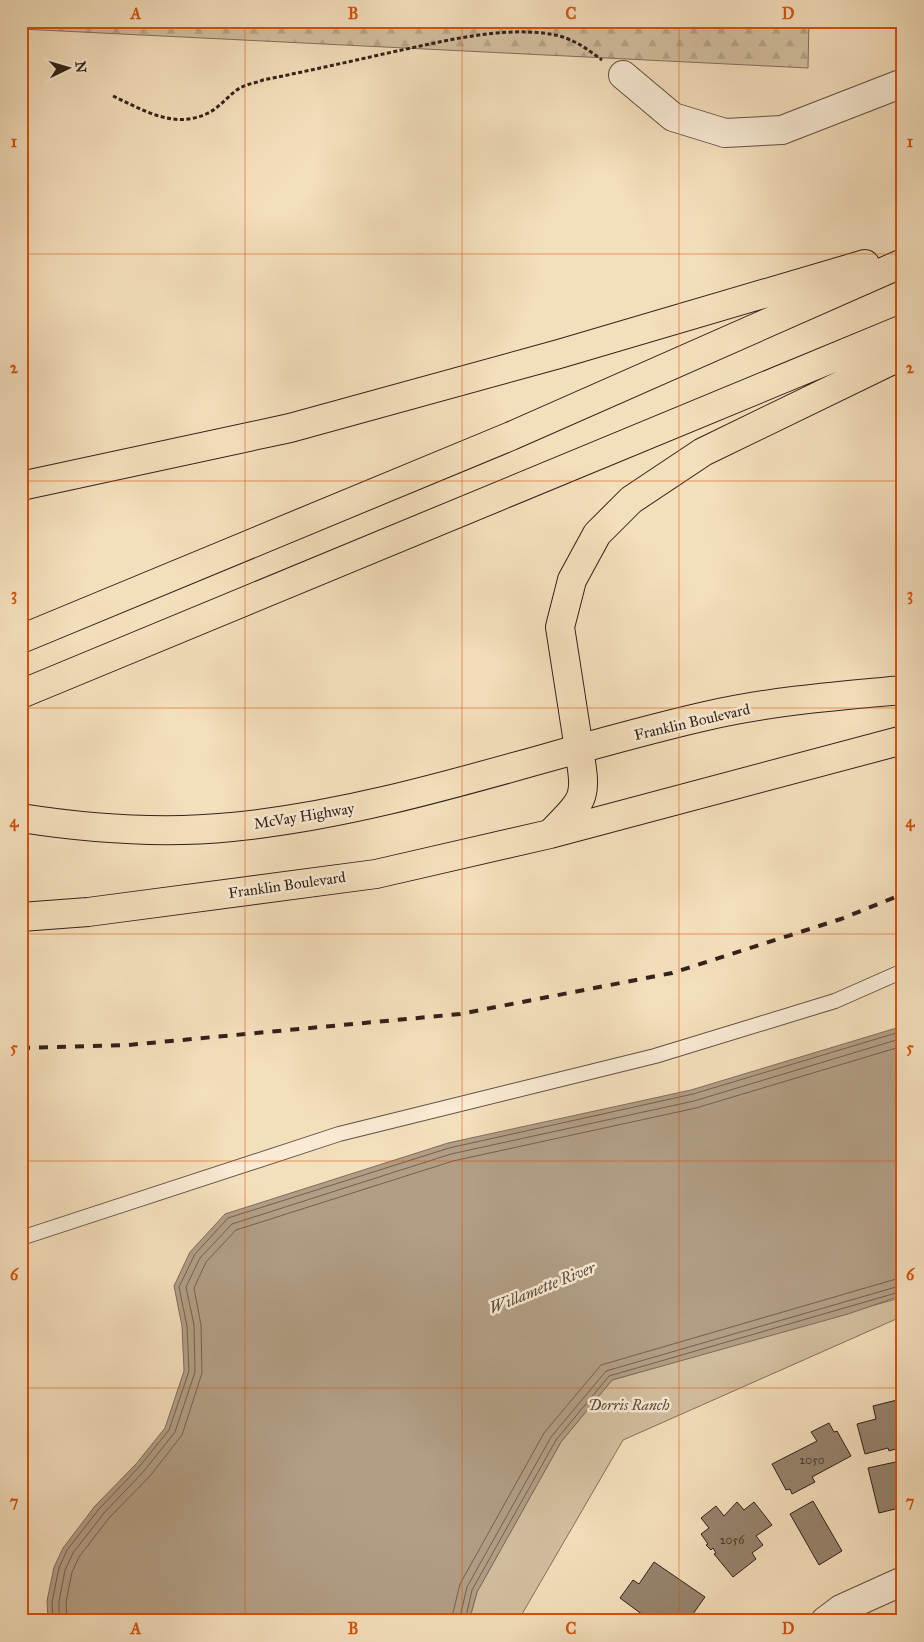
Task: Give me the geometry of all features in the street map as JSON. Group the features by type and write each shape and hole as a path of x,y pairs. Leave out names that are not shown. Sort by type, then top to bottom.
{"main road":[{"path":"21,486 290,428 559,354 903,253"},
{"path":"21,639 511,436 903,263"},
{"path":"21,694 903,329"},
{"path":"550,834 579,804 584,790 560,627 572,580 597,534 631,500 702,452 903,355"},
{"name":"Franklin Boulevard","path":"579,749 707,716 788,700 903,690"},
{"name":"Franklin Boulevard","path":"21,917 88,912 376,874 550,834 903,740"},
{"name":"McVay Highway","path":"21,818 81,827 161,831 243,826 371,806 579,749"}],"street":[{"path":"623,75 673,117 725,133 782,130 903,83"},
{"path":"825,1621 841,1608 903,1581"}],"lane":[{"path":"21,1238 339,1134 674,1050 835,1001 903,970"}],"path":[{"path":"114,96 166,119 187,119 206,114 227,101 240,88 262,80 438,42 528,32 557,35 586,48 623,75"}],"green space":[{"path":"21,21 809,21 808,68 21,29"},
{"name":"Dorris Ranch","path":"903,1297 903,1316 623,1440 518,1621 469,1621 477,1592 561,1442 612,1380"}],"water":[{"name":"Willamette River","path":"903,1026 903,1295 848,1314 612,1380 561,1442 477,1592 469,1621 48,1621 47,1601 54,1567 63,1548 95,1506 136,1464 165,1428 184,1371 182,1326 174,1286 190,1252 225,1214 448,1143 691,1090"}],"building":[{"path":"897,1400 901,1412 903,1411 903,1443 897,1445 899,1448 889,1451 888,1448 865,1454 857,1424 876,1419 873,1406"},
{"path":"829,1423 834,1432 837,1431 851,1456 812,1477 815,1482 792,1494 790,1489 786,1490 772,1464 817,1441 811,1432"},
{"path":"900,1461 903,1472 903,1507 879,1513 868,1468"},
{"path":"813,1501 842,1551 819,1565 790,1514"},
{"path":"737,1502 744,1510 754,1502 772,1525 756,1536 763,1545 752,1553 756,1559 733,1577 714,1554 716,1553 713,1548 711,1550 706,1545 708,1544 701,1534 709,1528 701,1518 716,1506 724,1516"},
{"path":"654,1562 705,1597 688,1621 651,1621 620,1598 633,1580 639,1584"}],"railway":[{"path":"21,1048 128,1045 460,1014 672,973 841,919 903,894"}]}
